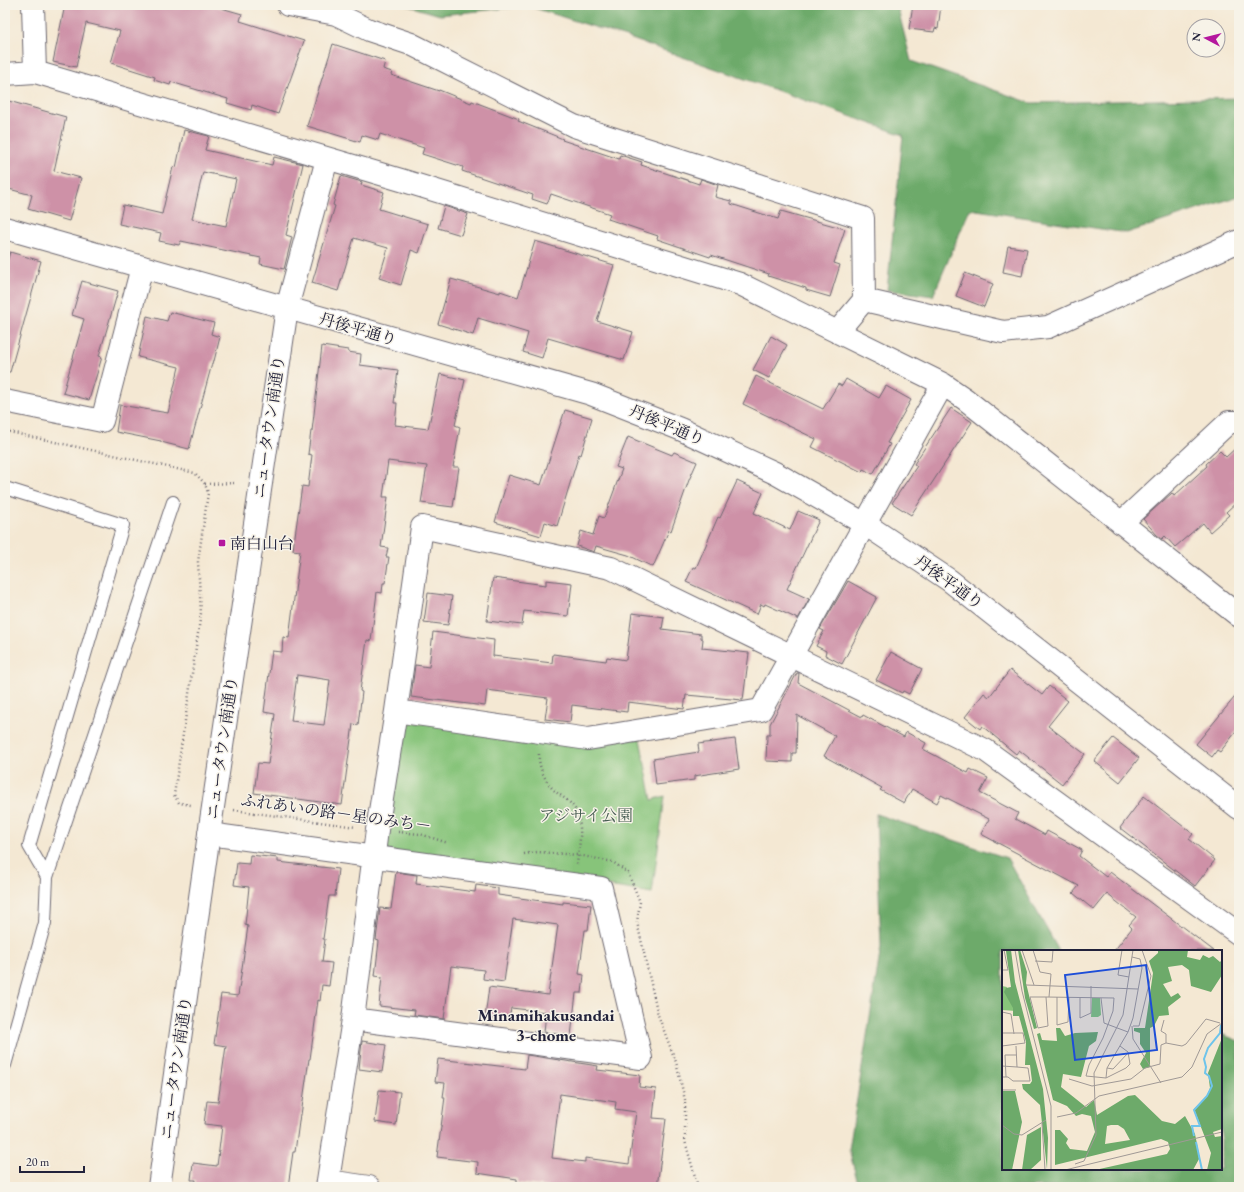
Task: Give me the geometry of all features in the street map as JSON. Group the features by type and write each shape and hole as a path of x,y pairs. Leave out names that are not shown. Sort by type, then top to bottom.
{"street":[{"path":"33,5 35,72"},
{"path":"288,5 336,14 369,30 411,44 574,126 863,218 864,300 838,331"},
{"path":"5,74 35,72 401,180 740,284 943,384 1239,616"},
{"name":"ニュータウン南通り","path":"159,1187 209,834 287,308 327,159"},
{"name":"丹後平通り","path":"5,228 591,394 680,429 776,474 865,524 949,580 1239,808"},
{"path":"864,300 1002,332 1048,327 1239,241"},
{"path":"5,401 102,421 142,267"},
{"path":"396,711 588,739 761,710 943,384"},
{"path":"1121,523 1236,425"},
{"path":"369,1187 328,1184 353,1019 373,857 396,711 422,527 611,568 985,750 1239,934"},
{"path":"209,834 600,888 641,1058 353,1019"}],"lane":[{"path":"5,488 123,525 29,846 48,877"},
{"path":"5,1065 45,923 48,877 173,502"}],"path":[{"path":"205,484 237,483"},
{"path":"542,732 538,760 543,773 553,788 567,798 575,809 580,826 574,884"},
{"name":"ふれあいの路－星のみち－","path":"213,807 377,830 420,834 454,844"},
{"path":"522,854 537,852 578,855 613,862 628,872 640,902 637,922 658,1015 676,1062 685,1100 685,1141 698,1187"}],"green space":[{"path":"405,5 897,5 911,61 1031,103 1239,98 1239,196 1127,233 970,209 933,296 887,290 903,135 626,37 528,6 440,15"},
{"name":"アジサイ公園","path":"408,722 640,739 652,800 665,796 652,893 381,850 399,723"},
{"path":"876,814 1007,858 1058,950 1002,950 1002,1170 1222,1170 1222,1034 1239,1041 1239,1187 859,1187 849,1150 881,947"}],"building":[{"path":"65,5 211,5 242,14 240,21 304,41 278,114 252,105 251,110 227,103 228,99 171,82 170,85 154,80 155,77 111,63 120,31 86,23 76,67 53,62"},
{"path":"913,5 941,5 938,29 935,28 934,32 909,29"},
{"path":"333,44 385,61 383,69 392,72 391,75 439,90 471,103 472,101 519,119 518,121 563,139 562,140 619,159 620,155 642,162 641,165 699,184 701,179 718,185 715,197 731,201 731,204 778,219 781,211 845,229 834,263 840,265 830,297 768,276 769,274 711,255 710,257 657,239 658,236 608,219 610,214 551,194 547,204 532,199 533,195 462,171 463,167 422,154 424,148 380,134 378,140 362,135 360,142 307,126"},
{"path":"5,100 66,117 54,171 81,178 69,221 28,209 32,195 5,188"},
{"path":"184,130 209,136 205,150 272,165 274,157 303,164 286,235 292,237 284,269 260,264 261,258 181,241 179,245 159,241 161,233 119,224 123,205 162,214 173,167 176,168","holes":["203,172 236,179 226,226 192,219"]},
{"path":"341,176 362,182 361,185 384,192 379,209 428,224 419,253 411,250 401,285 379,278 388,248 354,238 338,291 312,283 335,206 333,205"},
{"path":"444,206 468,214 461,235 438,228"},
{"path":"535,241 614,265 597,321 633,332 624,360 548,338 542,358 523,352 528,333 478,318 473,335 438,324 451,279 518,297"},
{"path":"1008,246 1027,249 1022,276 1003,272"},
{"path":"10,252 41,261 10,372 5,372 5,268"},
{"path":"965,273 993,284 984,307 956,296"},
{"path":"82,281 118,291 99,356 102,357 89,400 63,393 84,319 72,315"},
{"path":"170,312 214,323 211,334 220,337 189,449 161,441 116,432 120,405 168,413 179,367 138,357 147,316 167,321"},
{"path":"771,336 787,345 769,378 753,370"},
{"path":"322,346 348,350 348,352 361,354 360,365 398,370 394,403 397,403 395,425 428,429 440,374 465,380 455,425 460,427 453,467 459,467 453,507 421,503 427,466 388,461 383,497 388,497 381,547 388,548 386,557 389,557 382,593 377,592 371,641 367,640 360,691 362,692 358,725 353,724 342,805 254,793 258,763 268,764 275,714 264,712 272,651 282,652 283,637 289,638 300,551 293,550 302,486 308,487 312,455 308,454","holes":["297,675 330,680 324,725 291,721"]},
{"path":"756,376 823,409 838,384 842,386 846,379 879,398 886,386 911,400 887,443 890,444 873,474 863,469 862,472 812,447 816,439 743,404"},
{"path":"951,408 972,422 911,515 892,503 917,466 914,464"},
{"path":"565,410 592,418 581,455 579,454 557,526 545,522 541,536 495,522 509,475 541,485"},
{"path":"628,437 672,455 674,452 697,462 671,531 669,530 653,567 628,555 596,546 594,552 577,546 581,531 593,535 599,516 604,518 622,469 616,467"},
{"path":"1239,445 1239,500 1226,512 1229,515 1210,532 1203,523 1175,547 1165,536 1162,539 1157,535 1143,519 1172,493 1174,496 1207,466 1206,464 1220,451 1226,457"},
{"path":"737,481 763,493 754,513 790,530 798,511 819,520 787,589 809,599 798,619 765,604 764,606 761,604 757,614 686,582 693,567 696,568 718,517 720,518"},
{"path":"493,578 546,585 546,580 572,583 568,616 524,611 522,625 487,621"},
{"path":"848,581 877,597 842,664 825,655 826,651 816,646 824,631 820,629"},
{"path":"428,593 452,596 448,625 424,622"},
{"path":"632,613 664,617 662,629 701,634 701,638 703,639 702,648 749,653 743,700 686,695 684,709 628,702 627,712 572,705 570,722 545,719 548,698 487,690 485,706 411,697 415,665 429,667 433,632 494,640 493,656 552,663 553,654 606,661 607,657 626,660"},
{"path":"891,652 922,669 909,694 903,691 902,693 876,680"},
{"path":"1010,670 1042,695 1049,686 1068,701 1048,726 1085,754 1062,784 1019,750 1016,754 982,726 980,729 965,717 984,693 989,697"},
{"path":"797,673 799,673 798,683 862,717 863,715 904,737 906,732 926,743 923,749 968,773 970,769 988,778 980,793 1018,813 1015,819 1045,835 1047,831 1082,850 1079,856 1106,877 1110,872 1213,950 1115,950 1132,928 1129,925 1136,917 1107,894 1094,910 1073,893 1079,886 981,834 989,819 941,795 937,803 912,789 904,803 880,790 882,788 824,756 835,736 797,715 796,753 792,753 792,762 766,761 767,735 770,735 770,724"},
{"path":"1239,692 1239,728 1220,752 1217,750 1212,757 1196,744"},
{"path":"1113,738 1139,758 1120,782 1094,761"},
{"path":"735,739 739,769 694,776 694,780 656,785 653,759 699,752 698,744"},
{"path":"1144,796 1193,834 1189,839 1215,860 1195,886 1120,828"},
{"path":"250,855 278,858 278,862 338,869 335,896 329,896 323,939 325,939 322,962 332,963 329,986 322,985 320,1001 318,1000 310,1059 288,1187 195,1187 196,1180 191,1180 193,1163 217,1166 222,1126 204,1124 207,1101 218,1102 226,1046 214,1044 221,994 238,996 248,926 245,925 249,887 234,885 237,863 249,864"},
{"path":"396,872 417,875 416,884 475,892 476,885 498,888 498,895 563,904 563,902 591,905 588,930 585,930 579,974 584,975 582,993 576,993 571,1036 544,1032 546,1012 511,1008 509,1020 485,1017 489,987 548,995 558,925 513,919 504,982 483,979 484,970 451,966 444,1019 414,1015 415,1010 379,1006 382,977 375,976 379,941 376,940 380,908 391,909"},
{"path":"362,1041 386,1045 382,1072 359,1069"},
{"path":"527,1055 598,1066 597,1070 640,1075 639,1087 656,1089 653,1118 666,1119 657,1187 547,1187 517,1183 517,1179 477,1173 478,1162 437,1157 445,1097 443,1097 445,1083 435,1082 438,1059 525,1069","holes":["560,1094 616,1102 615,1109 636,1112 629,1164 585,1158 585,1162 552,1158"]},
{"path":"379,1090 400,1092 396,1125 375,1122"}],"place":[{"name":"南白山台","path":"222,543"}],"district":[{"name":"Minamihakusandai 3-chome","path":"546,1025"}]}
